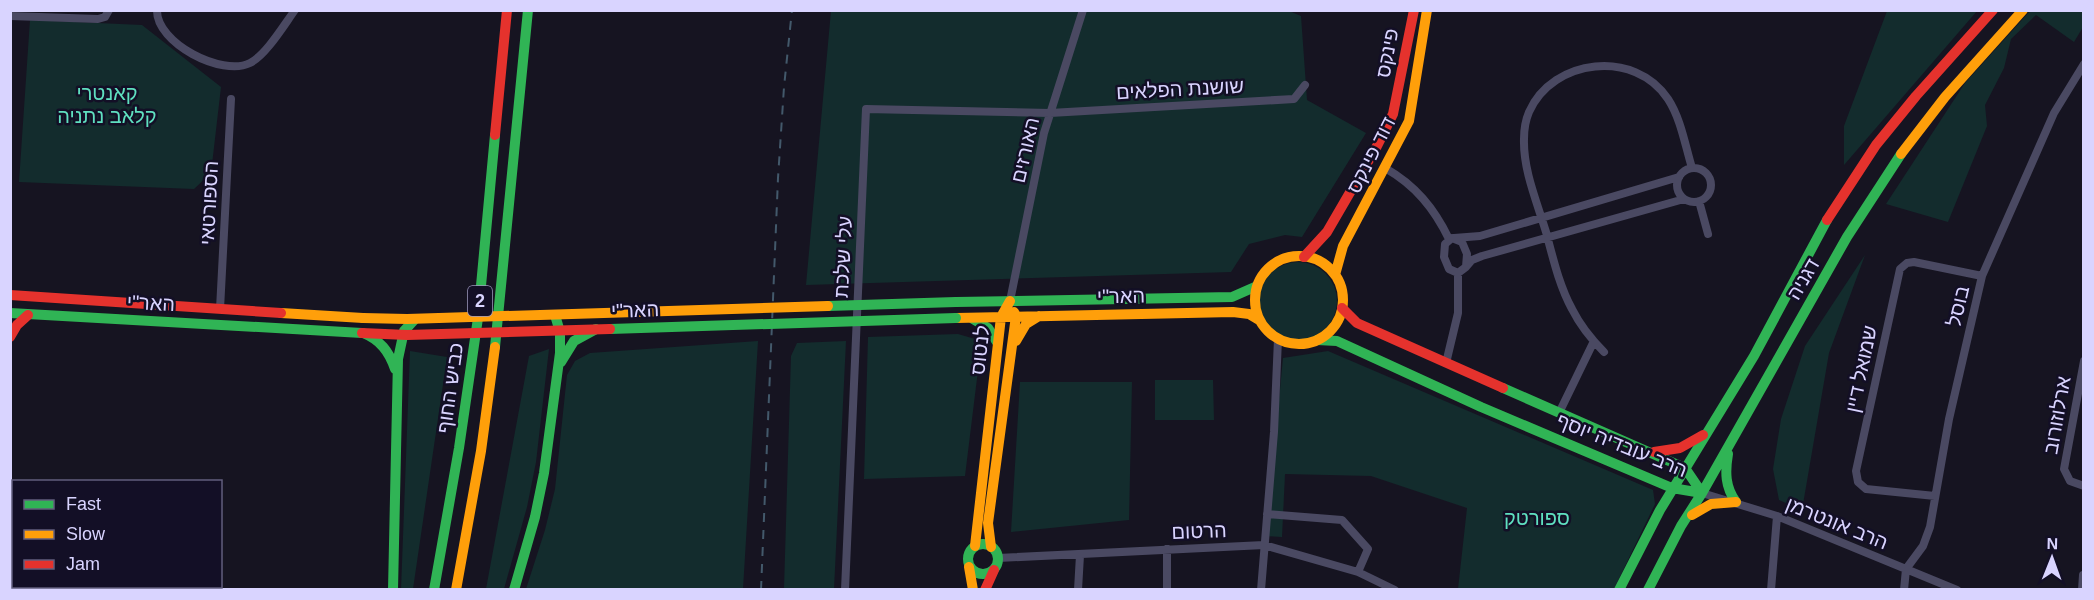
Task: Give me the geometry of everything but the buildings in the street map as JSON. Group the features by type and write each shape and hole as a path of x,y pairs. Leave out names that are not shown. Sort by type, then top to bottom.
{"main road":[{"name":"כביש החוף","path":"434,590 477,329 507,10"},
{"name":"כביש החוף","path":"456,590 482,440 499,321 528,10"},
{"name":"פינקס","path":"1304,257 1327,232 1393,114 1414,10"},
{"name":"דוד פינקס","path":"1335,275 1343,246 1409,121 1427,10"},
{"name":"דגניה","path":"1619,590 1672,488 1754,356 1824,225 1876,145 1916,96 1993,10"},
{"name":"דגניה","path":"1648,590 1681,526 1730,445 1847,237 1896,160 1945,97 2023,10"},
{"path":"1304,257 1320,262 1335,275 1341,287 1342,308 1334,327 1317,340 1298,344 1278,339 1267,331 1259,320 1255,300 1257,286 1273,265 1286,259 1304,257"},
{"name":"האר\"י","path":"10,296 363,318 415,319 956,302 1232,297 1257,286"},
{"name":"לנטוס","path":"991,547 988,523 1016,316 1010,301"},
{"name":"לנטוס","path":"975,546 1001,317 1010,301"},
{"name":"הרב עובדיה יוסף","path":"1342,308 1357,323 1685,468 1702,493"},
{"name":"האר\"י","path":"10,313 402,335 1016,316 1233,312 1249,314 1259,320"},
{"path":"10,337 17,325 28,315"},
{"path":"514,590 540,495 554,402 560,353 560,330 555,315"},
{"path":"1011,349 1021,330 1039,316"},
{"path":"970,318 988,327 996,337 998,345"},
{"path":"393,590 398,352 402,335 409,323 415,319"},
{"path":"558,374 563,359 573,342 582,334 596,329"},
{"path":"362,333 375,338 384,346 391,356 397,381"},
{"name":"הרב עובדיה יוסף","path":"1317,340 1337,341 1482,407 1672,488 1702,493"},
{"path":"1646,451 1672,452 1684,448 1708,432"},
{"path":"1730,445 1726,466 1726,486 1736,502"},
{"path":"1651,479 1660,491 1660,510"},
{"path":"1681,526 1701,508 1720,502 1736,502"},
{"path":"974,590 968,558 975,546 983,544 991,547 998,558 985,590"},
{"path":"969,566 981,574 994,570"}],"street":[{"path":"10,16 34,14 99,19 105,17 109,10"},
{"path":"157,10 158,21 162,29 178,44 220,66 242,66 252,62 260,56 295,10"},
{"name":"האורזים","path":"1010,301 1044,133 1083,10"},
{"name":"בוסל","path":"1906,569 1923,546 1930,527 1949,419 1982,276 2054,114 2084,64"},
{"path":"1604,352 1576,316 1565,295 1528,169 1524,138 1529,113 1542,92 1560,77 1582,68 1606,65 1629,69 1650,80 1668,99 1680,126 1692,168"},
{"name":"שושנת הפלאים","path":"1050,113 1294,99 1305,86"},
{"name":"הספורטאי","path":"220,309 231,99"},
{"name":"עלי שלכת","path":"845,590 866,109 1050,113"},
{"path":"1385,168 1409,184 1422,197 1452,238 1462,242 1466,248 1466,267"},
{"path":"1692,168 1705,171 1711,180 1710,193 1700,201 1691,202 1684,199 1677,188 1679,177 1684,171 1692,168"},
{"path":"1452,238 1478,237 1679,177"},
{"path":"1458,273 1480,256 1684,199"},
{"path":"1700,201 1707,234"},
{"path":"1452,238 1444,249 1444,260 1451,271 1458,273"},
{"name":"שמואל דיין","path":"1935,496 1866,489 1858,482 1856,471 1900,269 1907,263 1914,262 1982,276"},
{"path":"1446,363 1458,313 1458,273"},
{"path":"1261,590 1274,432 1278,339"},
{"path":"1559,413 1594,341"},
{"name":"ארלוזורוב","path":"2084,361 2064,461 2065,475 2070,481 2084,486"},
{"name":"הרב אונטרמן","path":"1702,493 1777,516 1957,590"},
{"path":"1267,514 1342,520 1368,549 1358,573"},
{"path":"1771,590 1777,516"},
{"name":"הרטום","path":"998,558 1264,545 1358,573 1376,586 1395,590"},
{"path":"1167,549 1167,590"},
{"path":"1078,590 1080,555"},
{"path":"1904,590 1906,569"},
{"path":"2082,590 2083,575"}],"green space":[{"path":"831,11 1289,11 1301,16 1307,100 1366,133 1302,237 1285,235 1249,244 1231,272 806,285"},
{"path":"1887,11 1977,11 1844,165 1844,126"},
{"path":"2030,11 2083,11 2083,27 2074,42 2036,15 2011,39 2004,68 1985,105 1987,126 1948,222 1886,204 1965,83"},
{"name":"קאנטרי קלאב נתניה","path":"30,20 142,25 221,87 211,173 194,189 19,182"},
{"path":"1865,255 1829,353 1802,510 1779,500 1773,469 1781,419 1805,346"},
{"path":"1298,262 1313,265 1326,273 1334,286 1337,301 1334,316 1326,329 1313,337 1298,340 1283,337 1270,329 1262,316 1259,301 1262,286 1270,273 1283,265"},
{"path":"958,334 975,339 980,354 965,476 864,479 868,337"},
{"path":"758,341 743,589 526,589 545,530 555,489 567,375 575,361 590,353"},
{"path":"846,341 834,589 784,589 791,356 797,343"},
{"path":"549,349 536,462 527,507 504,589 486,589 529,356"},
{"path":"410,351 447,357 413,589 401,590"},
{"name":"ספורטק","path":"1328,351 1653,490 1655,504 1614,589 1458,589 1467,508 1371,476 1285,474 1282,537 1266,536 1283,358"},
{"path":"1155,380 1213,380 1214,420 1155,420"},
{"path":"1020,382 1132,382 1129,520 1011,532"}],"railway":[{"path":"761,590 778,178 792,10"}],"traffic: fast":[{"path":"495,347 528,10"},
{"path":"434,590 459,448 478,318 495,135"},
{"path":"1648,590 1681,526 1847,237 1901,154"},
{"path":"1619,590 1660,510 1754,356 1827,220"},
{"path":"956,302 1232,297 1257,286"},
{"path":"828,306 956,302"},
{"path":"10,313 362,333"},
{"path":"514,590 535,517 544,473 560,353 560,332 555,315"},
{"path":"610,329 956,318"},
{"path":"393,590 398,359 404,331 415,319"},
{"path":"973,319 988,328 997,342"},
{"path":"561,362 574,341 596,329"},
{"path":"363,333 383,347 395,369"},
{"path":"1317,340 1337,341 1481,407 1672,488 1702,493"},
{"path":"1503,388 1685,468 1702,493"},
{"path":"1728,454 1727,479 1736,502"},
{"path":"983,544 994,548 998,559 994,570 983,574 972,570 968,559 972,548 983,544"}],"traffic: slow":[{"path":"1335,275 1343,246 1409,121 1427,10"},
{"path":"1901,154 1945,97 2023,10"},
{"path":"1299,256 1316,259 1330,269 1340,283 1343,300 1340,317 1330,331 1316,341 1299,344 1282,341 1268,331 1258,317 1255,300 1258,283 1268,269 1282,259 1299,256"},
{"path":"975,546 1001,317 1010,301"},
{"path":"363,318 407,319 828,306"},
{"path":"991,547 988,523 1016,316 1014,312"},
{"path":"956,318 1233,312 1249,314 1259,320"},
{"path":"281,313 363,318"},
{"path":"1016,341 1026,324 1039,316"},
{"path":"456,590 481,451 495,347"},
{"path":"1692,515 1711,504 1736,502"},
{"path":"969,567 973,590"}],"traffic: jam":[{"path":"495,135 507,10"},
{"path":"1304,257 1327,232 1393,114 1414,10"},
{"path":"1827,220 1876,145 1916,96 1993,10"},
{"path":"10,295 281,313"},
{"path":"1342,308 1357,323 1503,388"},
{"path":"10,337 17,325 28,315"},
{"path":"362,333 407,335 610,329"},
{"path":"1654,452 1680,448 1703,435"},
{"path":"985,590 994,570"}]}
